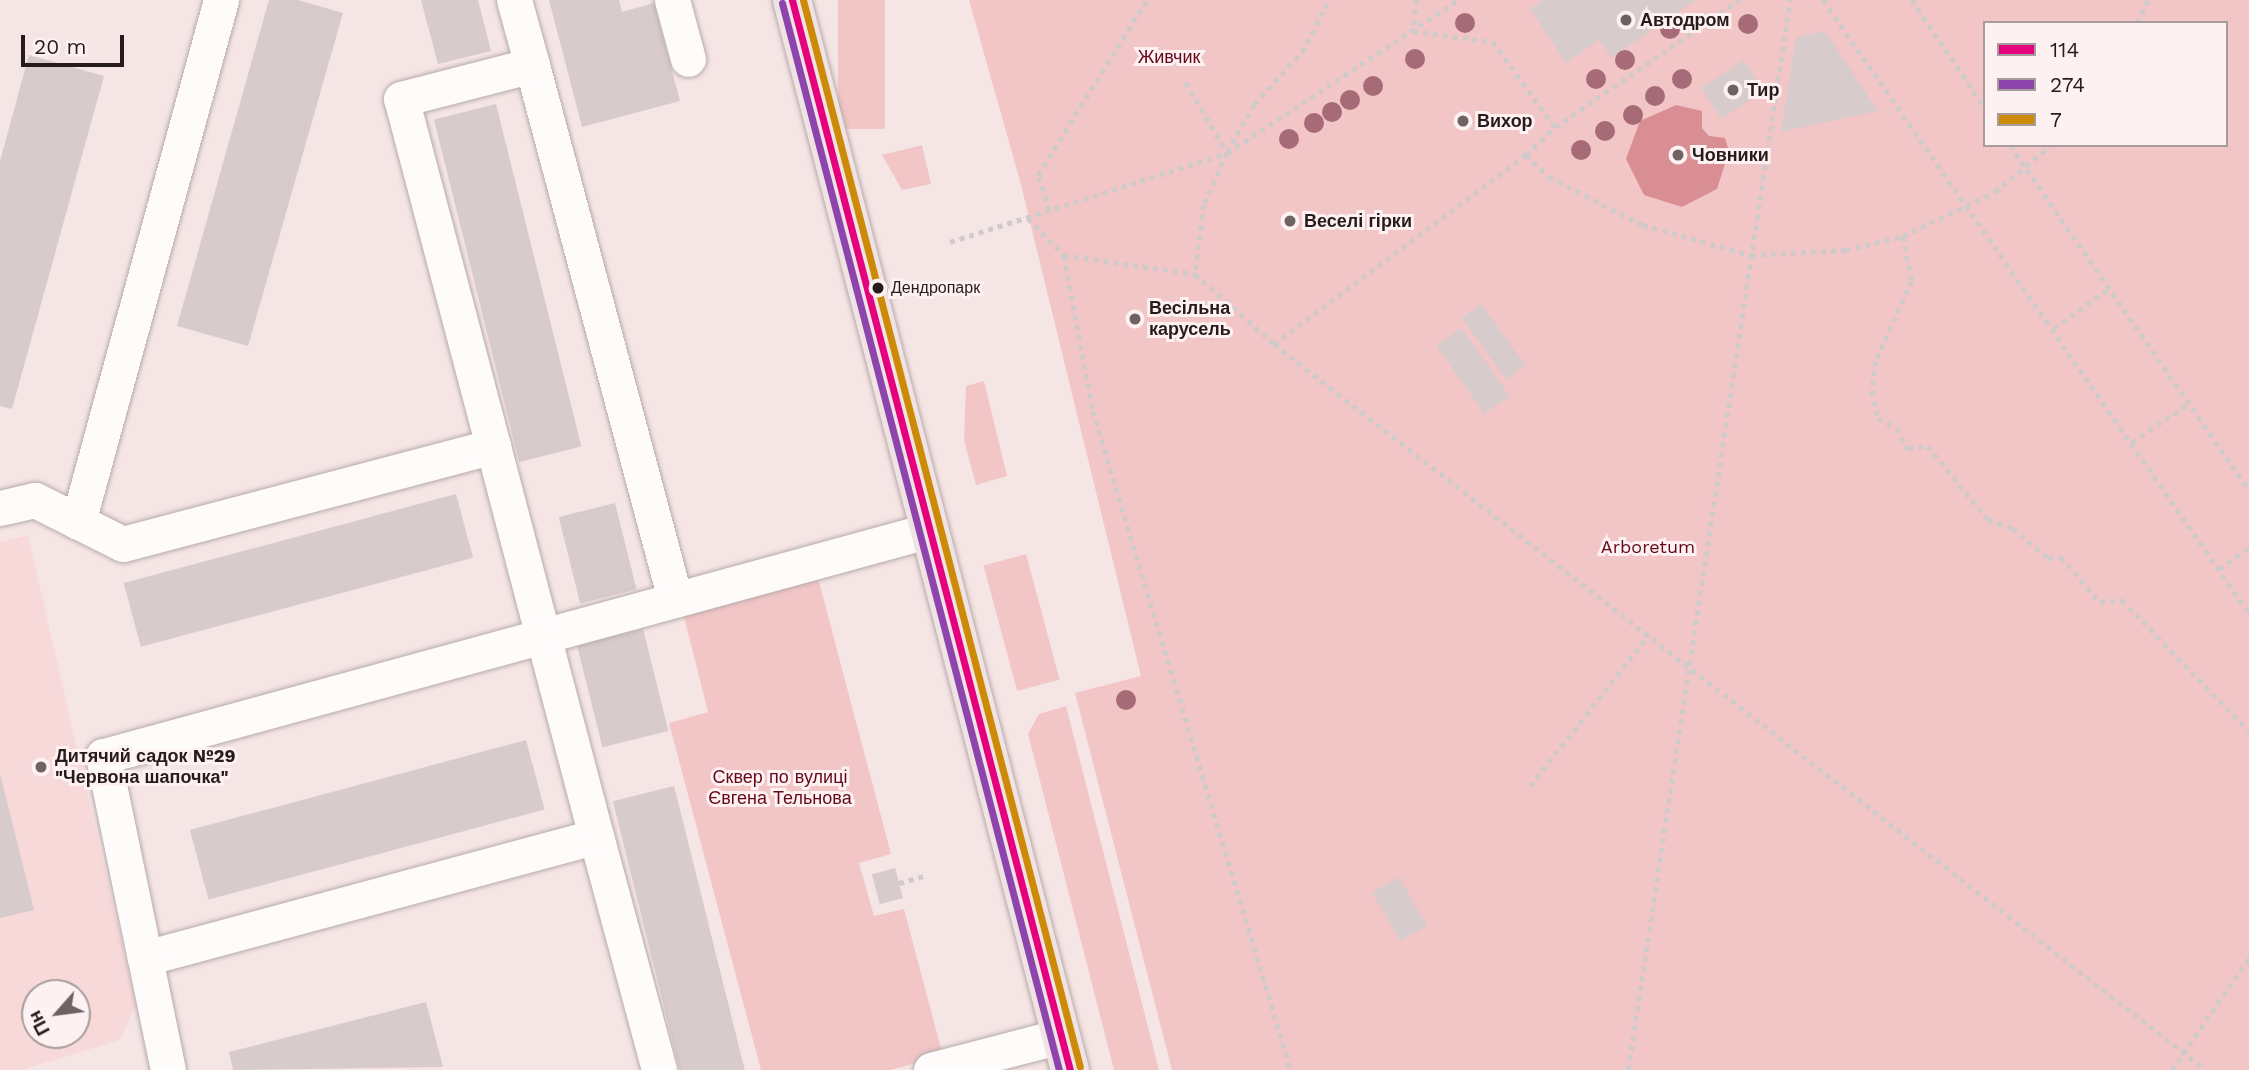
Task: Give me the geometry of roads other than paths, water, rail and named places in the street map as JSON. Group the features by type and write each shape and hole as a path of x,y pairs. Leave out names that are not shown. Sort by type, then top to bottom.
{"main road":[{"path":"792,0 1066,1053"}],"lane":[{"path":"78,522 221,0"},
{"path":"514,0 675,599"},
{"path":"672,0 688,59"},
{"path":"532,65 401,99 659,1070"},
{"path":"0,508 35,500 123,544 493,446"},
{"path":"168,1070 103,756 930,530"},
{"path":"145,958 596,836"},
{"path":"931,1070 1066,1053"}],"place":[{"name":"Автодром","path":"1626,20"},
{"name":"Тир","path":"1733,90"},
{"name":"Вихор","path":"1463,121"},
{"name":"Човники","path":"1678,155"},
{"name":"Веселі гірки","path":"1290,221"},
{"name":"Дендропарк","path":"878,288"},
{"name":"Весільна карусель","path":"1135,319"},
{"name":"Дитячий садок №29 \"Червона шапочка\"","path":"41,767"}],"park label":[{"name":"Живчик","path":"1169,57"},
{"name":"Arboretum","path":"1648,547"},
{"name":"Сквер по вулиці Євгена Тельнова","path":"780,788"}]}
